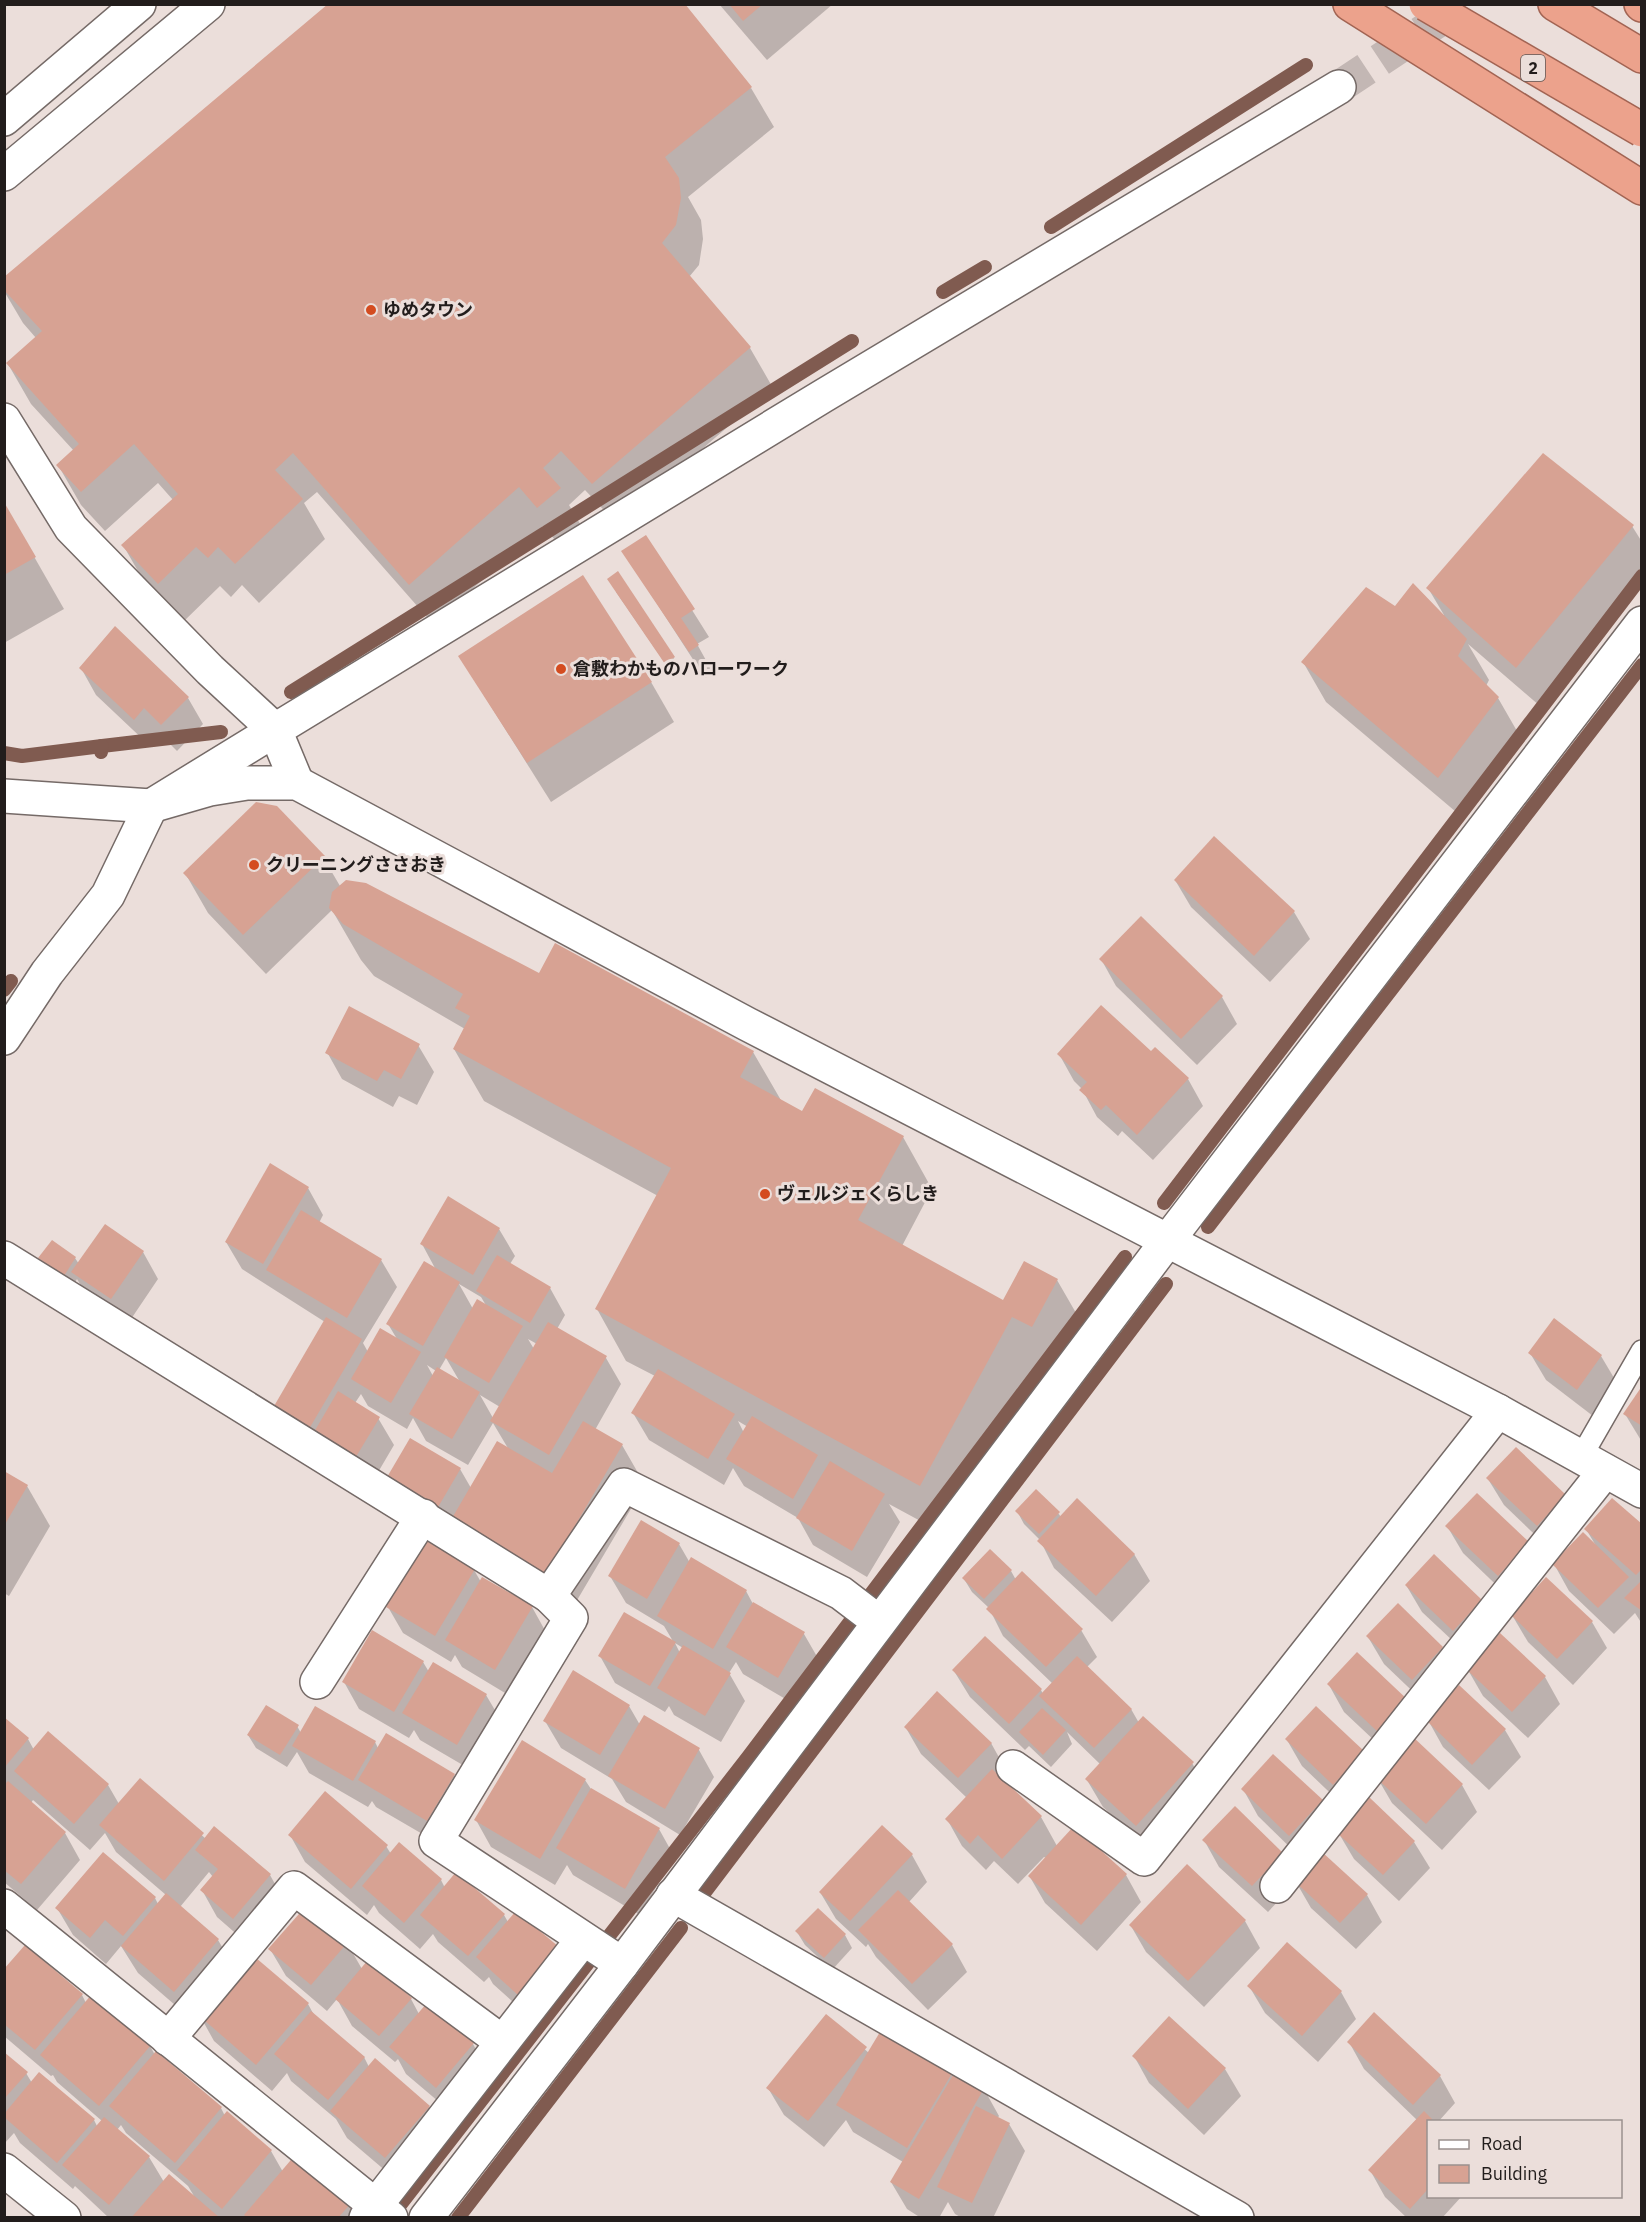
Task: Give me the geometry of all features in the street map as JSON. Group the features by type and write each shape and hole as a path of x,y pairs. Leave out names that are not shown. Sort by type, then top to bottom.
{"highway":[{"path":"1350,4 1641,188"},
{"name":"2","path":"1425,4 1641,130"},
{"path":"1555,4 1641,56"}],"street":[{"path":"4,119 139,4"},
{"path":"4,174 208,4"},
{"path":"4,1038 47,973 108,895 151,806 823,396 1339,87"},
{"path":"4,420 71,528 210,670 275,730 297,783"},
{"path":"10,1921 168,2039 379,2213 501,2041 602,1951 674,1895 865,1611 1168,1240 1641,624"},
{"path":"4,796 151,806 210,789 247,783 297,783 747,1024 1498,1411 1641,1491"},
{"path":"4,1258 423,1516 549,1596 571,1618 436,1841 602,1951"},
{"path":"1013,1767 1144,1859 1498,1411"},
{"path":"1277,1886 1593,1464"},
{"path":"549,1596 624,1485 841,1593 865,1611"},
{"path":"317,1682 423,1516"},
{"path":"168,2039 294,1888 501,2041"},
{"path":"674,1895 1237,2217"},
{"path":"426,2217 602,1951"},
{"path":"4,2170 64,2217"}],"lane":[{"path":"1593,1464 1641,1351"}],"building":[{"name":"ゆめタウン","path":"328,4 685,4 752,87 665,157 679,178 681,198 676,225 662,243 751,347 592,484 561,451 543,468 561,488 537,508 519,487 409,585 293,453 275,470 303,499 235,564 218,547 208,558 196,547 158,584 121,545 178,494 134,444 81,492 56,465 79,444 6,363 42,331 4,290 4,277"},
{"path":"729,4 763,4 743,21"},
{"path":"1543,453 1634,525 1516,668 1426,588"},
{"path":"4,502 36,557 4,575"},
{"path":"646,535 695,609 681,618 699,645 689,652 621,551"},
{"path":"618,571 675,657 665,664 607,579"},
{"path":"583,575 652,682 527,763 458,656"},
{"path":"1413,583 1467,639 1458,656 1499,697 1438,778 1301,662 1366,587 1395,606"},
{"path":"115,626 189,697 161,725 144,708 134,720 79,668"},
{"name":"クリーニングささおき","path":"256,802 277,806 325,856 243,935 183,873"},
{"path":"1214,836 1295,911 1254,956 1174,880"},
{"name":"ヴェルジェくらしき","path":"346,880 366,883 539,973 555,943 754,1051 740,1077 802,1111 815,1088 904,1136 858,1220 1003,1300 1024,1261 1058,1279 1032,1327 1012,1317 920,1486 595,1309 671,1168 453,1049 470,1016 455,1008 463,994 343,924 329,908 332,892"},
{"path":"1141,916 1223,996 1181,1039 1099,959"},
{"path":"1101,1005 1151,1051 1155,1047 1189,1078 1137,1135 1106,1105 1101,1110 1079,1090 1087,1082 1057,1054"},
{"path":"349,1006 420,1044 401,1079 384,1070 377,1081 325,1053"},
{"path":"270,1163 309,1187 263,1264 225,1242"},
{"path":"448,1196 500,1228 473,1275 420,1244"},
{"path":"301,1210 382,1259 347,1318 266,1270"},
{"path":"105,1224 144,1251 111,1299 71,1272"},
{"path":"52,1240 76,1257 64,1276 38,1258"},
{"path":"497,1255 551,1287 530,1323 476,1291"},
{"path":"424,1261 460,1282 423,1346 386,1324"},
{"path":"477,1299 523,1326 489,1383 444,1357"},
{"path":"326,1317 362,1339 306,1434 270,1413"},
{"path":"1554,1318 1602,1355 1577,1390 1528,1353"},
{"path":"548,1322 607,1356 549,1455 490,1421"},
{"path":"380,1328 421,1352 391,1403 351,1379"},
{"path":"437,1367 480,1392 452,1439 409,1414"},
{"path":"658,1369 735,1414 708,1459 631,1413"},
{"path":"1642,1386 1642,1426 1623,1414"},
{"path":"338,1391 380,1417 351,1465 310,1439"},
{"path":"752,1416 818,1455 793,1499 726,1459"},
{"path":"583,1421 623,1444 543,1580 448,1525 497,1441 552,1473"},
{"path":"410,1438 461,1468 434,1514 383,1484"},
{"path":"1516,1447 1566,1495 1537,1526 1486,1478"},
{"path":"830,1461 885,1494 852,1551 796,1518"},
{"path":"4,1471 28,1485 4,1526"},
{"path":"1036,1489 1060,1512 1039,1534 1015,1511"},
{"path":"1477,1493 1529,1542 1498,1576 1445,1526"},
{"path":"1077,1498 1135,1554 1096,1596 1037,1541"},
{"path":"1612,1498 1642,1524 1642,1569 1636,1575 1584,1529"},
{"path":"641,1520 680,1543 647,1599 608,1576"},
{"path":"1583,1532 1629,1577 1598,1608 1552,1564"},
{"path":"425,1540 475,1569 435,1636 386,1607"},
{"path":"990,1549 1012,1570 984,1599 962,1578"},
{"path":"1434,1554 1482,1600 1453,1631 1405,1585"},
{"path":"691,1557 747,1590 713,1649 657,1616"},
{"path":"1022,1571 1083,1629 1046,1667 986,1609"},
{"path":"482,1577 533,1606 495,1670 445,1640"},
{"path":"1546,1577 1593,1621 1557,1659 1511,1615"},
{"path":"1642,1580 1642,1611 1624,1598"},
{"path":"753,1602 805,1632 778,1678 726,1647"},
{"path":"1398,1603 1443,1647 1412,1680 1366,1636"},
{"path":"624,1612 676,1642 650,1686 598,1656"},
{"path":"372,1630 424,1661 394,1712 342,1682"},
{"path":"1500,1633 1546,1676 1512,1712 1466,1669"},
{"path":"985,1636 1042,1689 1009,1724 952,1670"},
{"path":"683,1645 731,1673 705,1716 657,1688"},
{"path":"1357,1652 1409,1701 1379,1733 1327,1684"},
{"path":"1077,1656 1132,1709 1094,1748 1039,1696"},
{"path":"433,1662 487,1694 457,1745 402,1713"},
{"path":"573,1670 630,1705 600,1755 543,1721"},
{"path":"1459,1685 1506,1729 1472,1765 1426,1720"},
{"path":"937,1691 992,1743 958,1778 904,1727"},
{"path":"266,1705 299,1725 280,1755 247,1735"},
{"path":"315,1706 376,1741 353,1781 292,1746"},
{"path":"1316,1706 1364,1751 1333,1785 1285,1739"},
{"path":"1042,1708 1066,1730 1043,1755 1019,1732"},
{"path":"644,1715 700,1748 665,1809 608,1776"},
{"path":"1143,1716 1194,1762 1136,1826 1085,1779"},
{"path":"4,1717 29,1738 4,1768"},
{"path":"48,1731 109,1784 74,1824 14,1771"},
{"path":"386,1733 455,1774 427,1821 358,1780"},
{"path":"1412,1736 1463,1784 1426,1824 1374,1776"},
{"path":"522,1740 586,1779 540,1859 474,1820"},
{"path":"1273,1754 1323,1800 1289,1836 1241,1789"},
{"path":"992,1769 1042,1816 1002,1859 978,1835 970,1844 945,1819"},
{"path":"140,1778 204,1833 164,1881 99,1825"},
{"path":"8,1781 66,1832 21,1884 4,1870 4,1785"},
{"path":"591,1788 660,1828 625,1889 556,1848"},
{"path":"325,1791 388,1845 351,1889 288,1835"},
{"path":"1369,1797 1415,1841 1383,1875 1336,1832"},
{"path":"1235,1806 1283,1853 1252,1886 1202,1840"},
{"path":"882,1825 913,1854 850,1921 819,1892"},
{"path":"214,1826 271,1874 233,1919 200,1890 218,1869 195,1850"},
{"path":"1074,1826 1127,1874 1081,1925 1028,1876"},
{"path":"399,1842 442,1879 404,1923 362,1886"},
{"path":"103,1852 156,1897 123,1936 105,1920 90,1938 55,1908"},
{"path":"1322,1852 1368,1894 1340,1923 1294,1881"},
{"path":"1187,1864 1246,1920 1188,1981 1129,1925"},
{"path":"456,1872 505,1914 468,1956 420,1915"},
{"path":"898,1890 953,1944 912,1984 858,1930"},
{"path":"166,1893 219,1939 174,1992 121,1946"},
{"path":"306,1906 348,1942 311,1985 268,1949"},
{"path":"818,1908 846,1934 824,1958 795,1931"},
{"path":"516,1911 559,1947 518,1995 476,1957"},
{"path":"1287,1942 1342,1991 1302,2036 1247,1986"},
{"path":"25,1945 83,1994 35,2050 4,2024 4,1969"},
{"path":"249,1952 309,2003 256,2065 197,2014"},
{"path":"368,1960 412,1998 379,2036 335,1999"},
{"path":"92,1994 151,2045 99,2106 40,2055"},
{"path":"427,2003 474,2043 436,2088 389,2047"},
{"path":"311,2011 365,2057 328,2100 274,2054"},
{"path":"1374,2012 1441,2075 1413,2105 1347,2042"},
{"path":"826,2014 867,2047 808,2121 766,2088"},
{"path":"1169,2016 1226,2068 1188,2109 1132,2056"},
{"path":"883,2027 954,2070 907,2148 836,2105"},
{"path":"156,2051 222,2107 175,2163 109,2106"},
{"path":"4,2052 28,2072 4,2099"},
{"path":"375,2058 430,2106 385,2158 330,2111"},
{"path":"956,2070 985,2087 919,2199 890,2182"},
{"path":"39,2072 95,2119 57,2163 4,2117 4,2114"},
{"path":"976,2106 1010,2123 972,2203 937,2187"},
{"path":"227,2111 272,2150 222,2209 177,2170"},
{"path":"1424,2111 1433,2120 1427,2120 1427,2190 1410,2209 1368,2170"},
{"path":"104,2117 150,2156 109,2205 62,2165"},
{"path":"296,2154 352,2202 338,2218 248,2218 244,2215"},
{"path":"169,2174 220,2218 131,2218"}],"waterway":[{"path":"1051,227 1306,65"},
{"path":"943,292 985,267"},
{"path":"291,692 852,341"},
{"path":"1164,1203 1642,576"},
{"path":"1208,1227 1642,665"},
{"path":"101,752 102,746 221,732"},
{"path":"4,753 22,756 102,746"},
{"path":"4,990 11,981"},
{"path":"390,2218 748,1757 1125,1257"},
{"path":"705,1892 1166,1284"},
{"path":"458,2218 681,1928"}],"tunnel":[{"path":"1339,87 1464,4"}],"place":[{"name":"ゆめタウン","path":"371,310"},
{"name":"倉敷わかものハローワーク","path":"561,669"},
{"name":"クリーニングささおき","path":"254,865"},
{"name":"ヴェルジェくらしき","path":"765,1194"}]}
